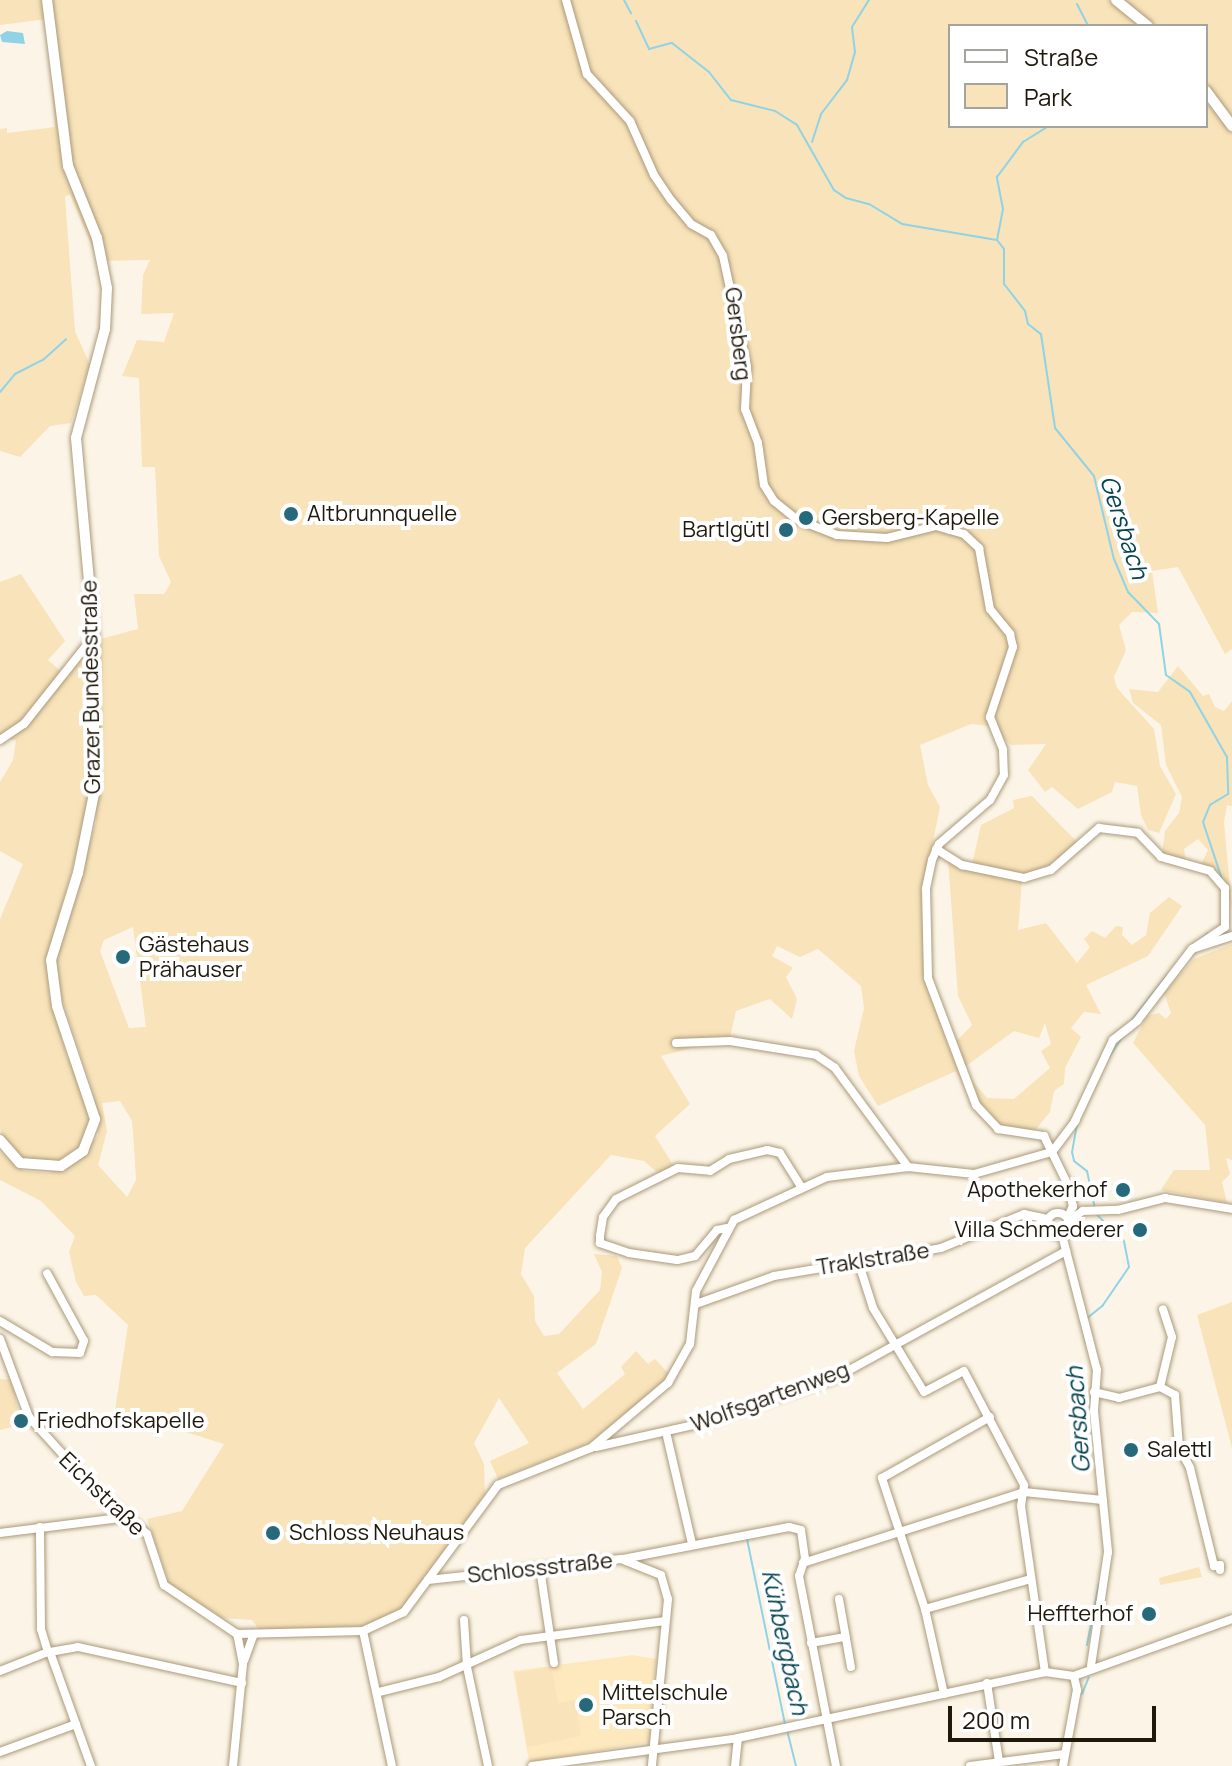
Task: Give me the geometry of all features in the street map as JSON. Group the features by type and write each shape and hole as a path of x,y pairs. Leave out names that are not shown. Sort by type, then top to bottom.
{"main road":[{"name":"Grazer Bundesstraße","path":"0,1140 20,1163 47,1168 73,1159 94,1129 90,1092 51,977 54,943 91,821 94,636 76,438 80,408 100,351 107,305 105,268 68,166 47,0"},
{"path":"1116,0 1146,24"},
{"path":"1208,94 1232,126"}],"street":[{"name":"Gersberg","path":"566,0 587,74 630,121 650,169 671,200 691,224 711,235 723,256 747,367 745,409 768,493 790,516 837,535 887,538 929,526 958,532 979,548 993,615 1010,634 1013,647 990,717 1004,757 1004,775 990,800 936,849"},
{"path":"0,740 24,724 67,675 94,636"},
{"path":"801,1187 780,1153 767,1150 729,1159 710,1171 678,1168 616,1199 603,1217 600,1243 629,1253 677,1260 695,1256 717,1230 727,1228 801,1187 827,1177 908,1167 974,1174 1052,1152 1075,1121 1107,1048 1133,1023 1192,949 1225,927 1223,883 1164,859 1142,835 1105,828 1095,830 1051,870 1024,878 970,867 936,849 926,889 928,978 952,1052 989,1123 1042,1133 1052,1152 1070,1194 1068,1219 1062,1235 1096,1359 1094,1392 1107,1567 1091,1666"},
{"path":"1192,949 1232,936"},
{"path":"676,1043 730,1041 816,1055 835,1068 908,1167"},
{"name":"Traklstraße","path":"696,1304 774,1276 941,1248 1024,1214 1048,1219 1059,1213 1068,1219 1079,1212 1165,1198 1232,1209"},
{"path":"1048,1219 1049,1230 1062,1235"},
{"path":"233,1766 243,1664 237,1634 363,1631 398,1616 498,1485 591,1448 651,1402 673,1376 690,1344 696,1291 727,1228"},
{"name":"Wolfsgartenweg","path":"591,1448 666,1432 833,1379 1066,1251"},
{"path":"859,1264 864,1289 924,1392 964,1371 990,1417 1024,1492 1031,1579 1045,1672"},
{"path":"0,1321 52,1352 80,1353 84,1341 47,1273"},
{"path":"1160,1387 1172,1337 1163,1309"},
{"name":"Eichstraße","path":"0,1339 32,1422 95,1490 147,1534 164,1585 237,1634"},
{"path":"1094,1392 1119,1398 1160,1387"},
{"path":"1160,1387 1178,1401 1179,1447 1190,1468 1214,1566 1220,1565 1220,1570"},
{"path":"944,1694 925,1609 882,1478 990,1417"},
{"path":"666,1432 692,1544"},
{"path":"803,1563 1024,1492 1100,1500"},
{"path":"0,1533 128,1517"},
{"path":"40,1527 41,1629 91,1766"},
{"path":"621,1559 692,1544 799,1528 803,1563 799,1576 824,1719 836,1766"},
{"path":"652,1766 666,1582 651,1569 655,1551"},
{"name":"Schlossstraße","path":"428,1580 621,1559 651,1569"},
{"name":"Schlossstraße","path":"540,1568 554,1663"},
{"path":"925,1609 1031,1579"},
{"path":"839,1599 851,1667"},
{"path":"532,1766 738,1738 1045,1672 1074,1676 1091,1666 1154,1649 1232,1619"},
{"path":"464,1620 467,1667 488,1766"},
{"path":"379,1692 467,1667 507,1645 551,1635 665,1621"},
{"path":"363,1631 379,1692 392,1766"},
{"path":"243,1664 253,1636"},
{"path":"811,1643 845,1637"},
{"path":"0,1671 49,1652 78,1647 242,1683"},
{"path":"1063,1766 1077,1690 1074,1676"},
{"path":"987,1683 999,1761"},
{"path":"0,1752 76,1724"},
{"path":"735,1766 738,1738"},
{"path":"970,1766 1064,1754"}],"shaded area":[{"name":"Mittelschule Parsch","path":"632,1655 656,1659 649,1742 529,1762 513,1671"}],"green space":[{"path":"0,0 1232,0 1232,649 1225,654 1178,567 1152,571 1158,613 1132,612 1119,625 1126,650 1114,677 1117,688 1154,729 1160,766 1176,794 1159,833 1148,830 1141,815 1137,786 1115,782 1112,792 1078,809 1052,787 1045,792 1028,770 1046,744 1011,745 990,726 971,724 920,745 928,785 940,807 928,866 924,971 949,1049 972,1025 958,996 948,860 971,869 981,825 1014,808 1013,800 1032,796 1078,843 1048,868 1022,881 1018,930 1046,923 1077,963 1090,947 1084,939 1092,931 1105,938 1116,926 1123,927 1122,935 1132,945 1146,935 1150,913 1169,897 1182,906 1148,956 1086,985 1101,1014 1084,1012 1071,1028 1081,1037 1065,1068 1064,1084 1054,1091 1050,1112 1032,1134 997,1132 988,1125 956,1071 878,1106 859,1076 854,1051 864,1008 861,986 818,949 800,957 777,946 772,956 793,968 786,977 797,999 792,1019 770,999 736,1011 730,1038 661,1056 690,1104 655,1136 674,1166 660,1175 644,1161 611,1155 525,1248 521,1274 534,1296 535,1321 544,1336 559,1334 600,1290 602,1272 594,1254 617,1256 622,1268 596,1344 557,1373 583,1409 625,1374 621,1367 636,1351 648,1364 655,1359 669,1374 665,1381 589,1443 498,1479 490,1461 529,1443 499,1398 474,1443 484,1464 485,1494 402,1610 363,1627 260,1631 252,1620 222,1618 170,1585 147,1519 182,1511 224,1444 115,1410 128,1325 96,1295 84,1296 76,1282 69,1252 75,1236 41,1201 0,1180 0,1152 24,1171 48,1173 74,1164 98,1136 94,1094 57,984 57,954 96,823 97,640 138,629 134,594 164,594 171,582 159,556 155,467 142,467 139,378 122,376 137,340 164,342 174,313 141,314 143,275 150,260 98,261 70,194 65,197 75,331 90,365 71,423 50,426 20,457 0,451 0,129 7,128 7,133 55,127 47,19 0,25","holes":["133,927 146,1027 129,1028 100,951 104,940","1045,1023 1051,1044 1041,1051 1050,1068 1014,1099 987,1098 965,1072 966,1066 1014,1031 1039,1038","120,1101 132,1121 136,1180 127,1197 98,1165 107,1131 102,1103"]},
{"path":"21,574 65,641 48,660 68,678 88,642 90,805 47,958 49,995 67,1057 78,1070 90,1123 83,1143 58,1162 24,1159 5,1142 0,1129 0,919 23,864 0,851 0,782 13,760 16,740 0,739 0,582"},
{"path":"1178,666 1203,696 1209,694 1215,707 1224,711 1232,701 1232,806 1227,805 1224,822 1232,908 1223,877 1201,865 1208,850 1198,839 1184,849 1186,862 1162,854 1165,831 1179,813 1182,797 1166,765 1161,725 1133,703 1129,689 1158,692"},
{"path":"1232,944 1232,1160 1226,1158 1230,1174 1222,1182 1227,1203 1161,1190 1174,1170 1210,1170 1205,1125 1133,1043 1147,1016 1159,1013 1166,1019 1171,1013 1164,993 1194,959"},
{"path":"1232,1302 1232,1448 1197,1315"},
{"path":"0,1379 12,1380 18,1412 24,1418 24,1424 0,1430"},
{"path":"1199,1567 1202,1577 1160,1585 1159,1578"},
{"path":"551,1667 558,1703 575,1700 581,1736 527,1747 515,1673"}],"water":[{"path":"7,31 23,33 25,44 2,42 0,35"}],"waterway":[{"name":"Gersbach","path":"624,0 631,13"},
{"path":"812,142 821,114 847,80 855,52 852,27 869,0"},
{"path":"1077,4 1087,24"},
{"name":"Gersbach","path":"636,21 649,49 672,43 709,72 731,100 775,111 797,125 834,190 846,198 869,204 902,224 997,240 1004,249 1004,284 1025,311 1028,324 1041,334 1055,428 1094,476 1114,559 1128,592 1159,624 1166,675 1190,692 1227,757 1228,794 1210,805 1203,822 1222,879"},
{"path":"997,240 1003,209 997,177 1023,142 1046,128"},
{"path":"0,392 15,374 43,360 66,339"},
{"name":"Gersbach","path":"1183,955 1208,933"},
{"name":"Gersbach","path":"1132,1020 1167,975"},
{"name":"Gersbach","path":"1109,1057 1123,1036"},
{"name":"Gersbach","path":"1077,1124 1072,1152 1074,1161 1087,1171 1095,1208"},
{"name":"Gersbach","path":"1086,1319 1103,1305 1129,1267 1124,1241 1097,1215"},
{"name":"Gersbach","path":"1082,1324 1086,1343"},
{"name":"Gersbach","path":"1090,1415 1091,1397"},
{"name":"Kühbergbach","path":"747,1539 785,1724"},
{"name":"Gersbach","path":"1087,1645 1099,1583"},
{"name":"Gersbach","path":"1082,1694 1089,1677"},
{"name":"Kühbergbach","path":"787,1730 796,1766"}],"place":[{"name":"Altbrunnquelle","path":"291,514"},
{"name":"Gersberg-Kapelle","path":"806,518"},
{"name":"Bartlgütl","path":"786,530"},
{"name":"Gästehaus Prähauser","path":"123,957"},
{"name":"Apothekerhof","path":"1123,1190"},
{"name":"Villa Schmederer","path":"1140,1230"},
{"name":"Friedhofskapelle","path":"21,1421"},
{"name":"Salettl","path":"1131,1450"},
{"name":"Schloss Neuhaus","path":"273,1533"},
{"name":"Heffterhof","path":"1149,1614"},
{"name":"Mittelschule Parsch","path":"586,1705"}]}
